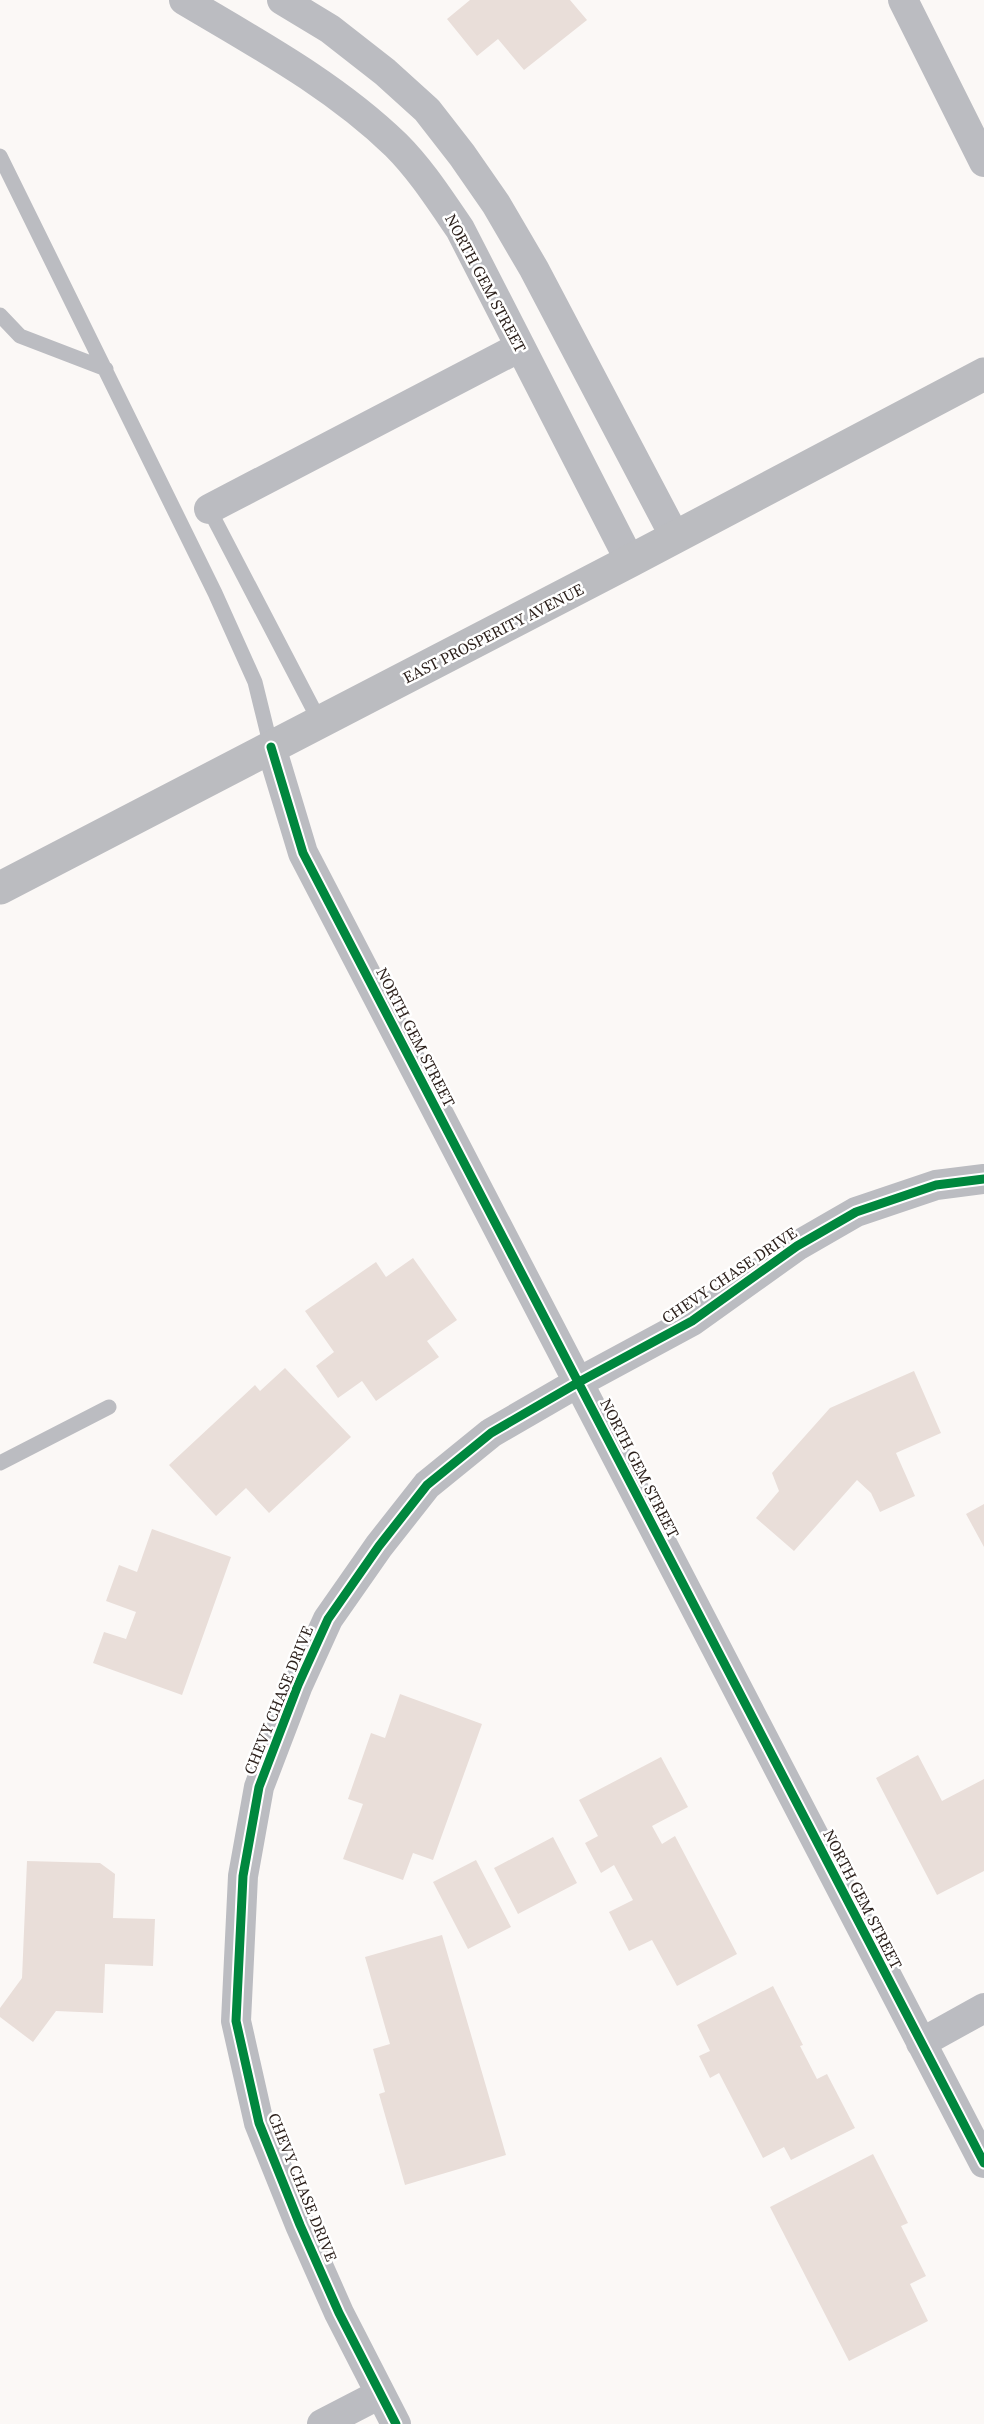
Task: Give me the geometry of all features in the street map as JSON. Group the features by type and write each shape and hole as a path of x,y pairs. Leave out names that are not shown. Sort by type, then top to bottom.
{"main road":[{"name":"EAST PROSPERITY AVENUE","path":"0,888 630,561 984,374"}],"street":[{"name":"NORTH GEM STREET","path":"184,0 310,75 397,146 430,184 460,229 630,561"},
{"path":"282,0 330,29 385,72 427,110 462,155 496,204 534,269 675,537"},
{"path":"903,0 984,162"},
{"path":"209,509 520,347"},
{"name":"NORTH GEM STREET","path":"271,747 303,853 984,2163"},
{"name":"CHEVY CHASE DRIVE","path":"396,2424 334,2302 259,2123 236,2020 243,1876 260,1787 298,1684 328,1618 379,1545 427,1485 491,1433 692,1321 797,1246 856,1212 936,1185 984,1179"},
{"path":"921,2043 984,2008"},
{"path":"322,2424 380,2394"}],"lane":[{"path":"0,156 215,592 255,682 271,747"},
{"path":"0,315 20,336 106,369"},
{"path":"209,509 320,722"},
{"path":"0,1463 109,1407"}],"building":[{"path":"470,0 570,0 587,20 524,70 498,39 477,56 447,19"},
{"path":"413,1258 457,1320 427,1341 439,1357 376,1401 362,1381 338,1398 316,1366 334,1352 305,1311 376,1262 386,1277"},
{"path":"285,1368 351,1437 269,1513 246,1488 216,1516 169,1465 255,1385 260,1391"},
{"path":"914,1371 941,1433 896,1453 915,1496 880,1512 871,1493 857,1480 794,1551 756,1518 779,1491 772,1473 830,1408"},
{"path":"984,1504 984,1547 966,1514"},
{"path":"152,1529 231,1557 182,1695 93,1663 104,1632 126,1639 136,1612 106,1601 119,1565 137,1572"},
{"path":"400,1694 482,1724 433,1860 413,1853 403,1880 343,1859 363,1804 348,1799 371,1733 385,1738"},
{"path":"918,1755 942,1801 984,1779 984,1871 937,1895 876,1778"},
{"path":"661,1757 688,1807 652,1826 662,1844 675,1836 737,1954 677,1986 652,1940 629,1951 609,1912 633,1900 614,1865 601,1873 585,1843 598,1836 579,1800"},
{"path":"553,1837 577,1883 518,1914 494,1868"},
{"path":"476,1860 511,1927 468,1949 433,1882"},
{"path":"27,1861 100,1863 115,1874 113,1918 155,1919 153,1966 105,1964 103,2013 56,2011 33,2042 0,2017 0,2008 22,1978"},
{"path":"442,1935 506,2155 405,2185 379,2094 385,2092 373,2049 390,2044 365,1957"},
{"path":"773,1986 803,2045 800,2046 817,2079 827,2074 855,2128 791,2160 784,2147 763,2158 719,2073 710,2078 699,2056 710,2051 697,2025"},
{"path":"873,2154 908,2223 901,2226 926,2276 910,2284 928,2321 849,2361 770,2207"}],"cycle path":[{"path":"271,747 303,853 984,2163"},
{"path":"396,2424 339,2313 259,2123 236,2021 243,1876 259,1787 298,1685 328,1619 379,1546 427,1485 491,1433 692,1321 797,1246 856,1212 936,1185 984,1179"}]}
